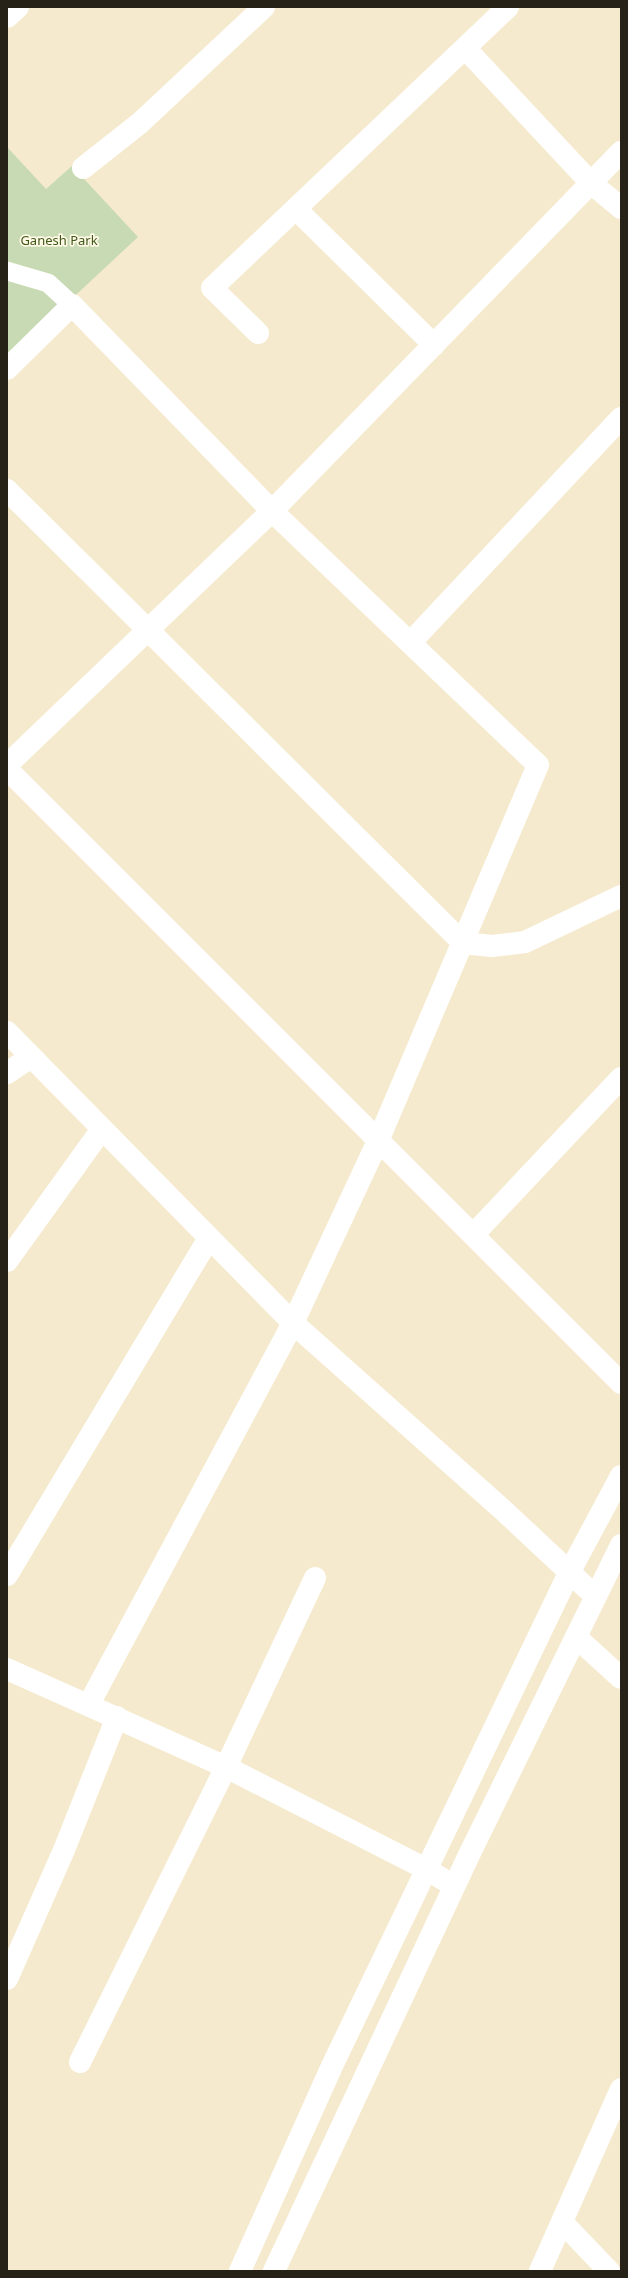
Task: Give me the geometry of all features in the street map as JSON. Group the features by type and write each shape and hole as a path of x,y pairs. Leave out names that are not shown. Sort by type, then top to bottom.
{"street":[{"path":"7,17 18,7"},
{"path":"83,168 140,122 264,7"},
{"path":"258,333 212,288 508,7"},
{"path":"465,48 591,183 621,208"},
{"path":"7,765 272,511 621,152"},
{"path":"296,209 434,344"},
{"path":"7,369 72,304 272,511 538,765 378,1141 293,1323 89,1704"},
{"path":"410,643 621,418"},
{"path":"7,490 463,943 492,946 525,942 621,896"},
{"path":"7,770 621,1383"},
{"path":"7,1032 293,1323 503,1510 595,1596"},
{"path":"7,1072 31,1057"},
{"path":"473,1235 621,1078"},
{"path":"7,1261 102,1129"},
{"path":"7,1575 209,1238"},
{"path":"240,2271 332,2066 428,1870 569,1573 621,1476"},
{"path":"274,2271 454,1886 621,1545"},
{"path":"80,2062 226,1766 315,1578"},
{"path":"576,1637 621,1678"},
{"path":"7,1669 89,1704 226,1766 428,1870 454,1886"},
{"path":"7,1979 64,1850 117,1717"},
{"path":"540,2271 621,2089"},
{"path":"562,2222 609,2271"}],"lane":[{"path":"7,271 48,283 72,304"}],"green space":[{"name":"Ganesh Park","path":"7,147 46,189 72,166 138,237 7,359"}]}
